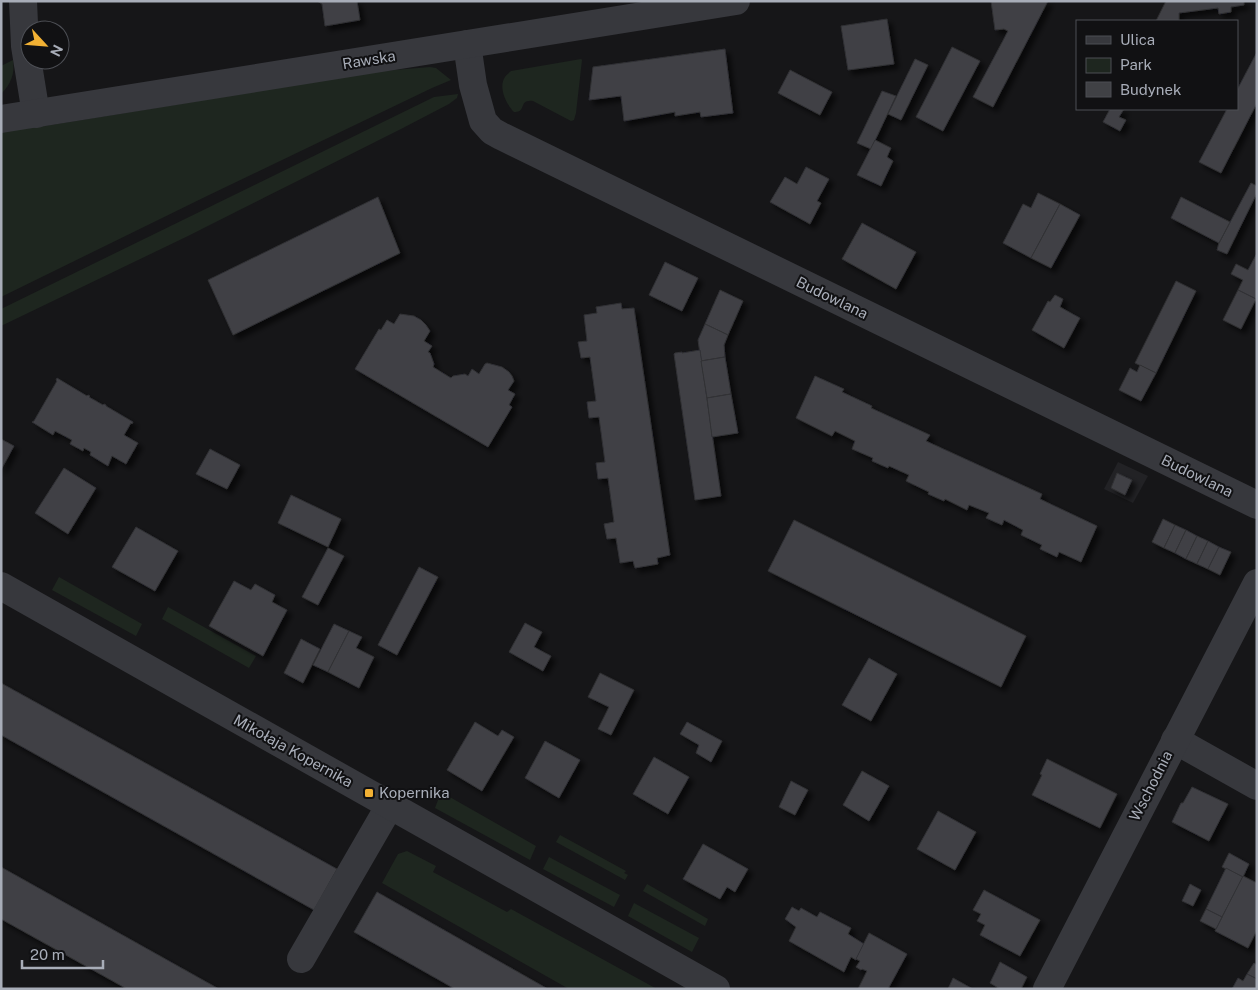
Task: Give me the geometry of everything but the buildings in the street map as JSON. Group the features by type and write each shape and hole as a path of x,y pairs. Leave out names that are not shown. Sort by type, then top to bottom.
{"street":[{"path":"22,1 26,46 36,114"},
{"name":"Rawska","path":"1,119 736,1"},
{"name":"Budowlana","path":"468,44 473,85 483,121 496,134 1257,505"},
{"name":"Wschodnia","path":"1047,989 1257,583"},
{"name":"Mikołaja Kopernika","path":"1,586 716,989"},
{"path":"1175,740 1257,786"},
{"path":"301,959 390,805"}],"shaded area":[{"path":"1118,462 1148,476 1133,503 1104,489"}],"green space":[{"path":"581,59 574,120 571,121 533,101 526,102 518,112 514,112 508,105 502,86 505,77 511,71"},
{"path":"13,60 12,78 1,94 1,66"},
{"path":"436,68 451,80 1,297 1,132 382,71"},
{"path":"458,94 457,98 449,104 401,129 188,236 1,326 1,309 434,97"},
{"path":"59,577 142,624 136,636 52,590"},
{"path":"168,607 256,656 249,668 162,619"},
{"path":"441,792 536,846 530,860 435,808"},
{"path":"560,835 626,871 624,873 628,875 625,880 556,842"},
{"path":"407,851 436,866 433,872 507,912 511,909 657,989 569,989 382,883 398,854"},
{"path":"549,857 620,895 614,907 543,869"},
{"path":"647,884 708,919 705,926 643,891"},
{"path":"634,903 699,938 692,952 628,916"}],"place":[{"name":"Kopernika","path":"369,793"}]}
